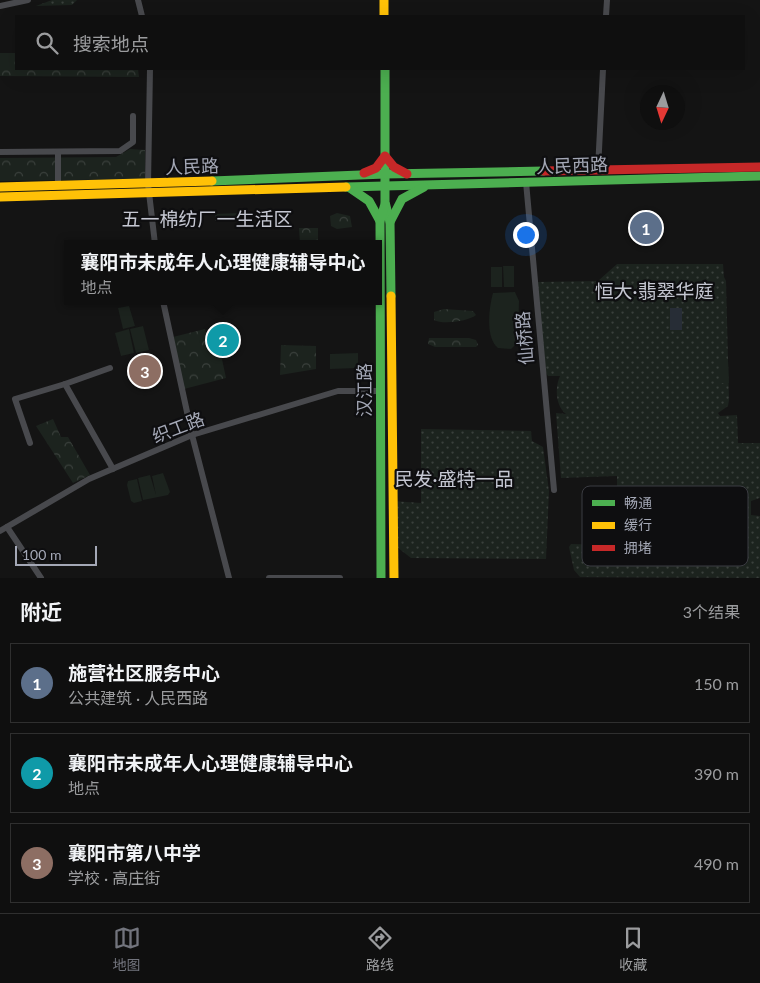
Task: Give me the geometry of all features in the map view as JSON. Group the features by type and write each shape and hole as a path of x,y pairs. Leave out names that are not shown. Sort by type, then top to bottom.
{"main road":[{"path":"384,0 384,15"},
{"name":"汉江路","path":"385,70 385,202 390,222 394,578"},
{"path":"358,175 376,168 385,156 394,167 407,174"},
{"name":"人民西路","path":"385,174 760,167"},
{"name":"人民路","path":"0,187 148,184 385,174"},
{"name":"人民西路","path":"385,186 760,176"},
{"name":"人民路","path":"0,197 385,186"},
{"path":"390,222 398,202 406,193 426,186"},
{"path":"350,188 364,195 376,207 380,221"},
{"name":"汉江路","path":"380,240 380,221 385,202"},
{"name":"汉江路","path":"380,305 381,578"}],"street":[{"path":"0,6 28,0"},
{"path":"138,0 142,15"},
{"path":"606,0 606,15"},
{"path":"150,70 148,184 155,240"},
{"path":"598,170 603,70"},
{"path":"0,152 120,151 133,142 133,116"},
{"path":"58,152 58,186"},
{"name":"仙桥路","path":"526,182 554,490"},
{"path":"164,305 192,435 229,578"},
{"path":"30,443 15,399 66,384 110,368"},
{"path":"66,384 112,469"},
{"name":"织工路","path":"0,531 88,479 192,435 338,391 380,391"},
{"path":"7,527 41,578"},
{"path":"269,578 340,578"}],"green space":[{"path":"52,0 77,0 72,5 36,6"},
{"path":"0,53 15,53 15,70 138,70 139,77 0,76"},
{"path":"130,149 145,150 145,179 0,181 0,158 116,157"},
{"path":"241,213 243,218 240,220 215,221 215,214"},
{"path":"337,213 350,216 352,227 337,229 331,226 330,216"},
{"path":"299,228 318,228 318,240 300,240"},
{"path":"617,264 723,264 726,281 729,400 728,406 718,413 720,416 737,415 738,443 760,443 760,498 751,501 751,515 760,516 760,578 580,577 574,570 569,547 571,544 582,544 582,566 748,566 748,486 617,486 617,476 561,478 556,413 566,414 560,406 557,396 557,385 560,376 548,376 546,373 537,282 598,281"},
{"path":"503,266 514,266 514,287 504,287"},
{"path":"491,267 502,267 502,287 491,287"},
{"path":"515,292 519,301 518,342 511,349 498,348 491,337 489,322 493,293"},
{"path":"129,306 135,326 123,329 118,308"},
{"path":"444,309 473,311 476,315 456,322 434,320 434,312"},
{"path":"143,326 149,350 136,353 130,329"},
{"path":"129,329 134,353 121,356 115,333"},
{"path":"205,329 208,340 214,339 220,350 226,378 184,389 173,337"},
{"path":"429,338 469,338 476,340 478,345 476,347 435,347 428,344"},
{"path":"281,345 316,346 316,369 280,375"},
{"path":"358,353 358,368 330,369 330,354"},
{"path":"719,360 728,360 729,383 719,383"},
{"path":"53,419 61,437 68,437 90,475 73,483 36,426"},
{"path":"421,429 531,431 532,441 543,447 549,491 546,559 411,558 393,544 393,501 421,503"},
{"path":"163,473 170,492 168,495 143,500 138,478 150,475 156,495 152,476"},
{"path":"137,479 142,501 134,503 131,501 127,485 128,481"}],"shaded area":[{"path":"670,308 682,308 682,330 670,330"}],"traffic: fast":[{"path":"385,70 385,202 390,222 391,296"},
{"path":"212,181 385,174 544,171"},
{"path":"346,187 760,176"},
{"path":"390,222 402,199 424,187"},
{"path":"350,188 369,201 380,221"},
{"path":"380,240 380,221 385,204"},
{"path":"380,305 381,578"}],"traffic: slow":[{"path":"384,0 384,15"},
{"path":"0,187 212,181"},
{"path":"0,197 346,187"},
{"path":"391,296 394,578"}],"traffic: jam":[{"path":"364,173 376,168 385,156 394,167 407,174"},
{"path":"544,171 760,167"}],"place":[{"name":"施营社区服务中心","path":"646,228"},
{"name":"襄阳市未成年人心理健康辅导中心","path":"223,340"},
{"name":"襄阳市第八中学","path":"145,371"}],"district":[{"name":"五一棉纺厂一生活区","path":"207,218"},
{"name":"恒大·翡翠华庭","path":"654,290"},
{"name":"民发·盛特一品","path":"454,478"}]}
